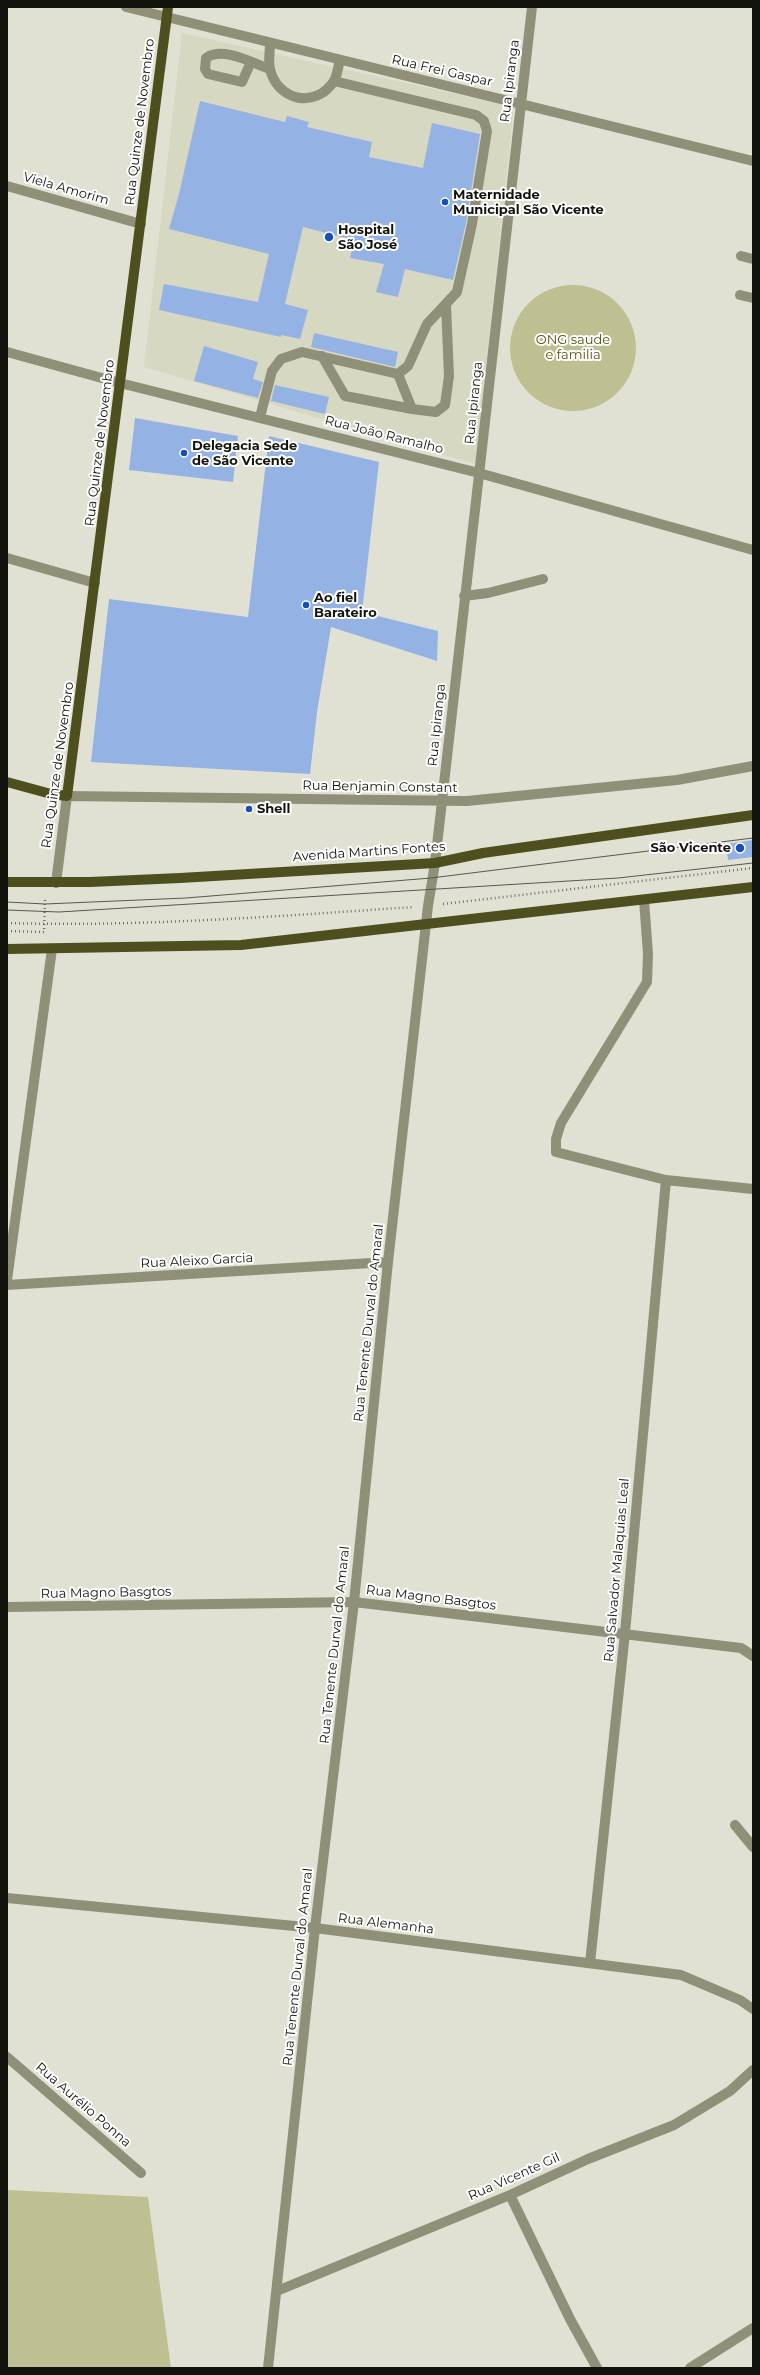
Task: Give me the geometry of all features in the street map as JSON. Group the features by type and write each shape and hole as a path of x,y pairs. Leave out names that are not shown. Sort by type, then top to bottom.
{"main road":[{"name":"Rua Quinze de Novembro","path":"67,796 168,7"},
{"name":"Rua Benjamin Constant","path":"7,782 51,794 67,796"},
{"name":"Avenida Martins Fontes","path":"7,882 56,883 180,878 435,862 483,853 753,815"},
{"path":"7,948 52,949 241,945 753,887"}],"street":[{"name":"Rua Frei Gaspar","path":"126,7 270,44 520,103 753,161"},
{"name":"Rua Ipiranga","path":"442,802 464,596 532,7"},
{"path":"270,44 270,68 278,85 293,98 309,99 323,92 334,81 340,60"},
{"path":"251,62 270,68"},
{"path":"334,81 476,115 484,121 487,131 472,224 457,292 427,324 408,366 398,374"},
{"name":"Viela Amorim","path":"7,186 140,224"},
{"path":"741,256 753,259"},
{"path":"740,295 753,298"},
{"path":"322,356 345,396 412,409 436,412 445,406 449,376 446,305"},
{"name":"Rua João Ramalho","path":"7,352 120,383 479,473 753,550"},
{"path":"260,418 272,371 281,359 302,352 398,374"},
{"path":"398,374 412,409"},
{"path":"7,558 95,583"},
{"path":"464,596 488,593 543,579"},
{"name":"Rua Benjamin Constant","path":"67,796 442,802 501,798 677,780 753,766"},
{"name":"Rua Quinze de Novembro","path":"56,883 67,796"},
{"path":"435,862 442,802"},
{"name":"Rua Tenente Durval do Amaral","path":"268,2368 315,1928 354,1602 388,1262 428,906 435,862"},
{"path":"644,900 648,954 647,982 561,1124 556,1139 556,1152 666,1180 753,1189"},
{"path":"7,1280 52,949"},
{"name":"Rua Salvador Malaquias Leal","path":"590,1963 625,1633 666,1180"},
{"name":"Rua Aleixo Garcia","path":"7,1285 388,1262"},
{"name":"Rua Magno Basgtos","path":"7,1607 354,1602 625,1633 741,1648 753,1656"},
{"path":"735,1825 753,1847"},
{"name":"Rua Alemanha","path":"7,1898 315,1928 681,1975 740,2000 753,2009"},
{"name":"Rua Aurélio Ponna","path":"7,2058 141,2173"},
{"name":"Rua Vicente Gil","path":"277,2291 510,2195 588,2159 674,2125 730,2091 753,2070"},
{"path":"510,2195 570,2319 597,2368"},
{"path":"690,2368 753,2328"}],"path":[{"path":"7,923 44,924 245,918 428,906 753,868"},
{"path":"7,931 44,932 45,894 52,894"}],"shaded area":[{"name":"Hospital São José","path":"182,33 514,107 475,464 144,367"}],"green space":[{"name":"ONG saude e familia","path":"573,285 597,290 608,296 621,308 631,324 636,348 631,372 625,383 613,396 597,406 573,411 549,406 538,400 525,388 515,372 510,348 515,324 521,313 533,300 549,290"},
{"path":"7,2190 148,2197 171,2368 7,2368"}],"building":[{"path":"200,101 285,122 287,116 309,122 307,127 372,142 369,157 423,168 432,123 480,134 466,223 453,280 405,269 398,297 376,292 384,264 350,258 354,240 303,227 285,304 308,310 300,339 281,335 281,337 159,310 164,284 258,302 269,254 169,229 179,194"},
{"path":"314,333 398,352 395,367 311,347"},
{"path":"204,346 258,362 253,379 263,382 258,398 194,381"},
{"path":"275,385 329,397 325,414 271,401"},
{"name":"Delegacia Sede de São Vicente","path":"135,418 238,436 233,482 129,470"},
{"name":"Ao fiel Barateiro","path":"269,436 379,462 362,612 438,631 437,661 331,627 317,712 310,774 91,762 109,599 248,617"},
{"name":"São Vicente","path":"753,840 753,857 728,860 726,844"}],"tram line":[{"path":"7,902 45,904 186,898 431,878 753,838"},
{"path":"7,910 59,912 618,878 753,863"}],"place":[{"name":"Maternidade Municipal São Vicente","path":"445,202"},
{"name":"Hospital São José","path":"329,237"},
{"name":"Delegacia Sede de São Vicente","path":"184,453"},
{"name":"Ao fiel Barateiro","path":"306,605"},
{"name":"Shell","path":"249,809"},
{"name":"São Vicente","path":"740,848"}]}
